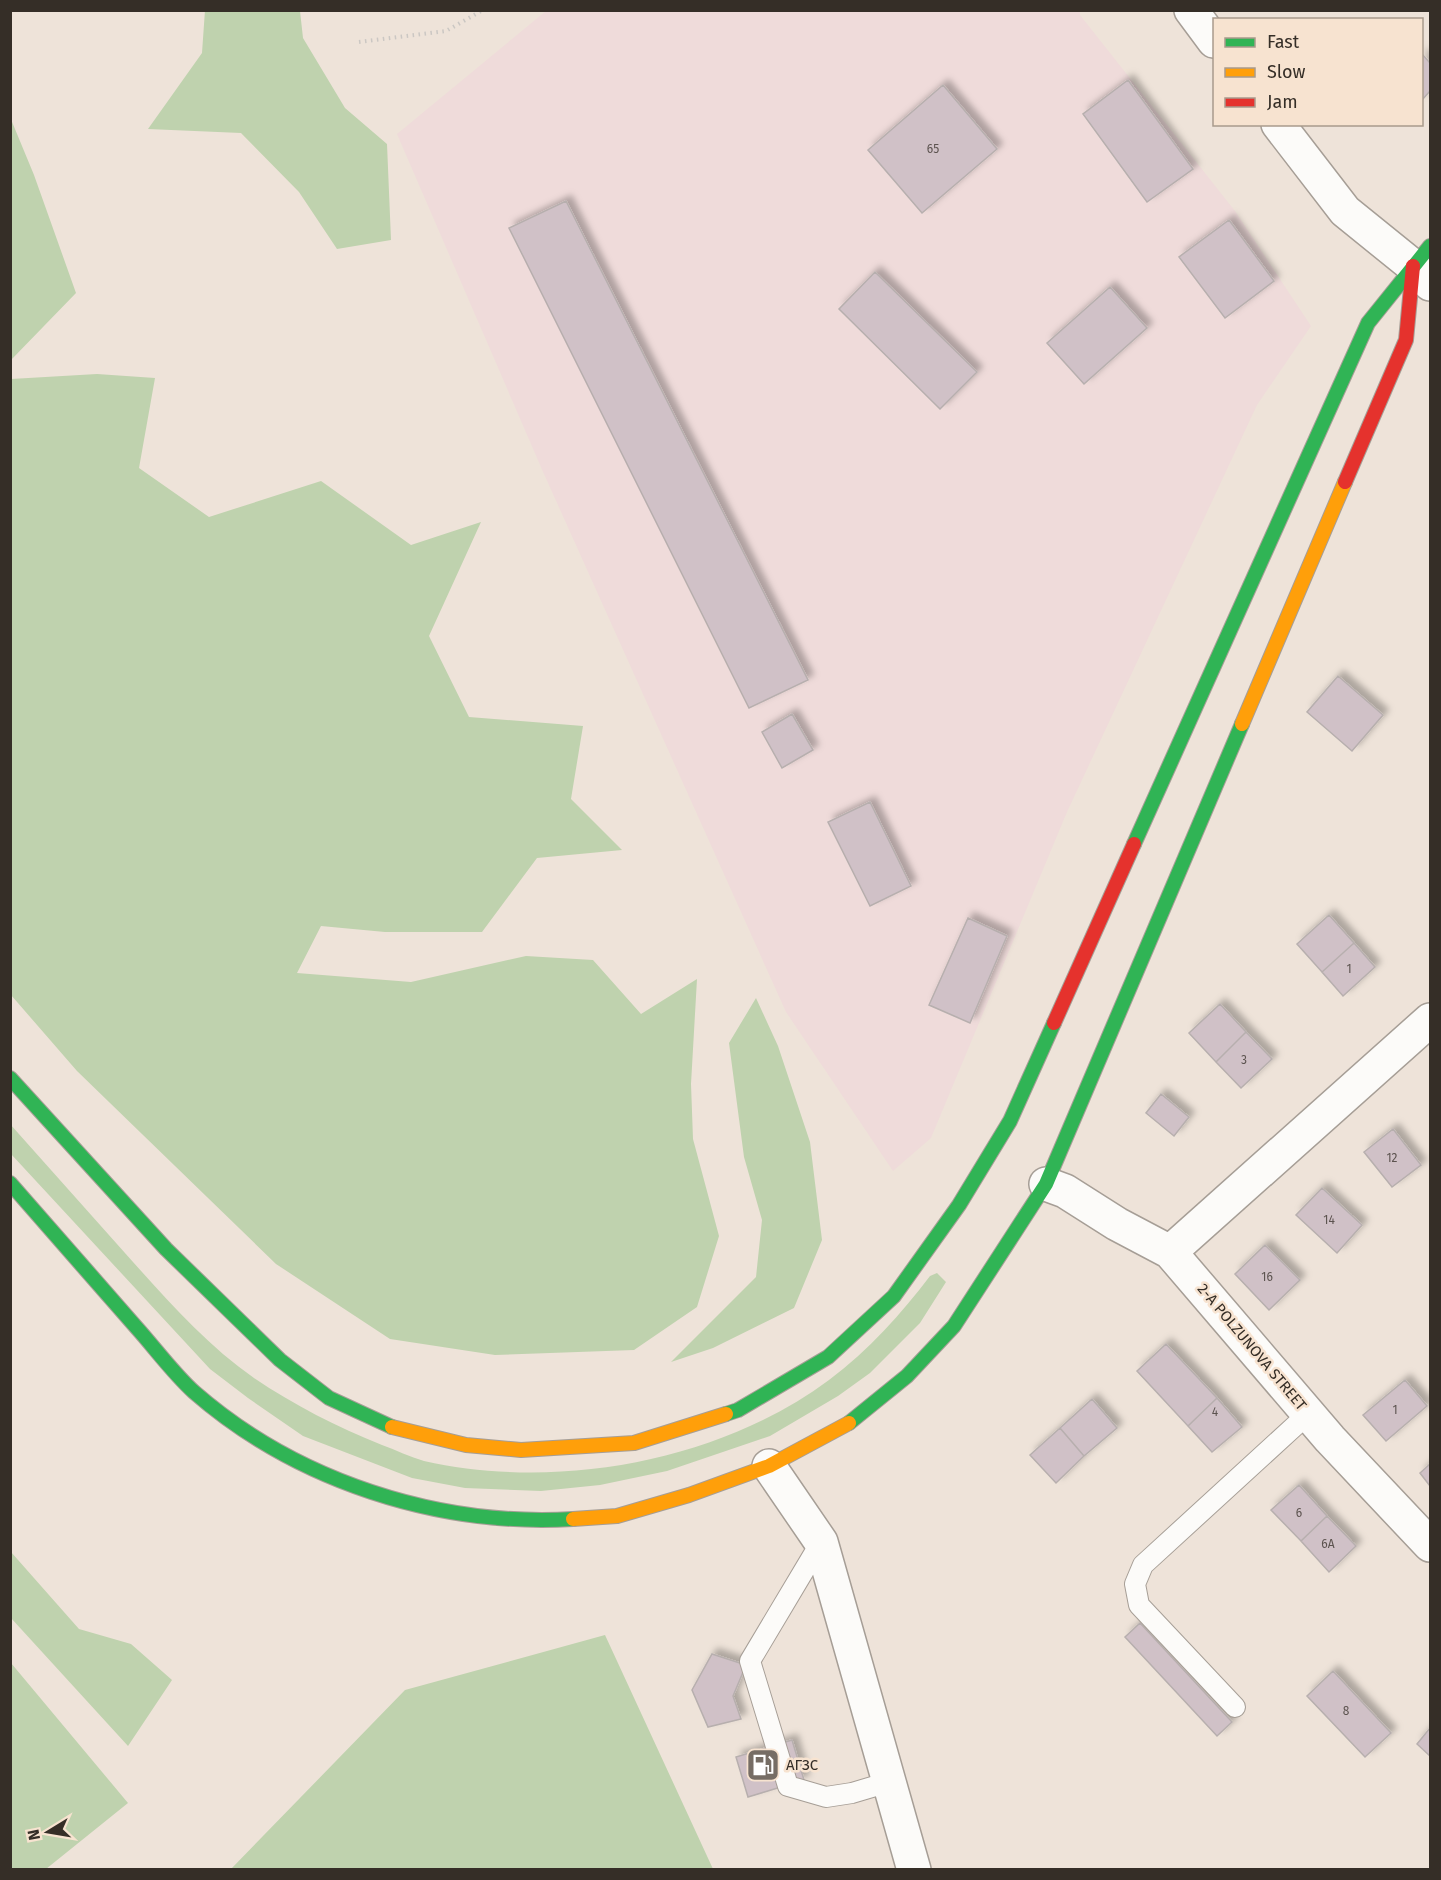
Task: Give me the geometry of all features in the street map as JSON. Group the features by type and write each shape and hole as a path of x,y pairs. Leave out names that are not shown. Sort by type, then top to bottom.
{"main road":[{"path":"10,1078 166,1249 280,1360 328,1398 399,1430 466,1445 521,1450 634,1443 738,1410 828,1357 894,1296 959,1205 1010,1121 1368,323 1425,266"},
{"path":"10,1183 194,1391 274,1450 353,1485 440,1512 536,1521 617,1516 689,1495 769,1466 853,1421 908,1376 954,1326 1046,1184 1406,340 1425,266"}],"street":[{"path":"1191,10 1213,38"},
{"path":"1280,126 1345,211 1425,266"},
{"path":"1170,1252 1431,1020"},
{"name":"2-A POLZUNOVA STREET","path":"1046,1184 1065,1191 1117,1224 1170,1252 1309,1413 1431,1545"},
{"path":"769,1466 821,1542 914,1869"}],"lane":[{"path":"1235,1707 1139,1605 1135,1584 1143,1565 1309,1413"},
{"path":"821,1542 750,1661 788,1785 826,1797 852,1793 889,1782"}],"path":[{"path":"359,42 446,31 483,10"}],"shaded area":[{"path":"546,11 1080,11 1080,15 1235,211 1311,326 1257,405 1067,812 931,1138 893,1171 786,1012 544,474 397,134"}],"green space":[{"path":"205,10 300,11 303,38 345,108 387,144 391,240 337,249 299,192 241,133 148,129 202,53"},
{"path":"10,117 34,175 76,293 11,360"},
{"path":"97,374 155,378 139,468 209,517 321,481 411,545 481,522 429,636 469,717 583,726 571,799 622,850 537,858 482,932 385,932 321,926 297,973 411,982 526,956 593,960 641,1014 697,979 691,1084 693,1139 719,1236 697,1307 634,1350 495,1355 390,1339 276,1264 77,1071 11,995 11,379"},
{"path":"756,998 778,1046 810,1142 822,1240 794,1308 713,1348 671,1362 756,1277 762,1220 744,1157 729,1043"},
{"path":"10,1124 175,1308 237,1366 269,1388 316,1415 365,1438 424,1461 475,1469 528,1473 582,1470 635,1462 688,1450 738,1431 785,1408 829,1380 871,1344 896,1318 930,1276 937,1273 946,1282 920,1323 870,1373 838,1396 770,1436 667,1471 600,1485 541,1491 465,1488 412,1478 303,1436 210,1369 11,1154"},
{"path":"11,1552 79,1629 131,1644 172,1680 128,1746 11,1618"},
{"path":"605,1635 713,1869 231,1869 405,1690"},
{"path":"11,1663 128,1803 46,1869 11,1869"}],"building":[{"path":"1423,55 1430,63 1430,91 1423,99"},
{"path":"1128,80 1193,169 1147,202 1083,114"},
{"path":"943,85 997,149 922,213 868,150"},
{"path":"566,201 808,680 749,708 509,228"},
{"path":"1229,220 1274,281 1225,318 1179,257"},
{"path":"875,272 977,372 940,409 839,309"},
{"path":"1110,287 1147,328 1084,384 1047,343"},
{"path":"1338,676 1383,715 1352,751 1307,712"},
{"path":"792,714 813,750 782,768 762,732"},
{"path":"870,802 911,886 870,906 828,822"},
{"path":"1329,915 1354,943 1322,972 1297,944"},
{"path":"968,918 1007,936 970,1023 929,1005"},
{"path":"1354,943 1375,967 1343,996 1322,972"},
{"path":"1220,1004 1246,1032 1216,1062 1189,1033"},
{"path":"1246,1032 1272,1059 1241,1088 1216,1062"},
{"path":"1161,1094 1189,1117 1174,1136 1146,1113"},
{"path":"1393,1129 1421,1165 1392,1187 1364,1152"},
{"path":"1322,1188 1362,1225 1337,1253 1296,1215"},
{"path":"1265,1245 1300,1280 1269,1310 1235,1274"},
{"path":"1166,1344 1217,1398 1188,1426 1137,1371"},
{"path":"1405,1380 1427,1406 1386,1441 1363,1415"},
{"path":"1217,1398 1242,1427 1212,1452 1188,1426"},
{"path":"1092,1399 1117,1428 1084,1456 1060,1428"},
{"path":"1060,1428 1084,1456 1056,1483 1030,1455"},
{"path":"1430,1464 1430,1486 1420,1473"},
{"path":"1299,1485 1327,1516 1301,1541 1271,1510"},
{"path":"1327,1516 1356,1546 1329,1572 1301,1541"},
{"path":"1140,1623 1232,1722 1217,1736 1125,1637"},
{"path":"712,1654 746,1665 733,1696 741,1719 708,1727 692,1690"},
{"path":"1333,1671 1391,1733 1365,1757 1307,1696"},
{"path":"1430,1728 1430,1756 1417,1744"},
{"path":"792,1740 804,1780 748,1797 736,1757"}],"traffic: fast":[{"path":"1134,844 1368,323 1430,246"},
{"path":"849,1423 907,1376 954,1326 1046,1184 1242,724"},
{"path":"726,1414 738,1410 828,1357 894,1296 959,1205 1010,1121 1054,1023"},
{"path":"10,1078 166,1249 280,1360 329,1398 392,1427"},
{"path":"10,1183 186,1385 234,1423 277,1451 371,1492 421,1506 471,1515 522,1519 573,1519"}],"traffic: slow":[{"path":"1242,724 1345,482"},
{"path":"392,1427 466,1445 521,1450 634,1443 726,1414"},
{"path":"573,1519 617,1516 689,1495 769,1466 849,1423"}],"traffic: jam":[{"path":"1345,482 1406,340 1413,266"},
{"path":"1054,1023 1134,844"}],"place":[{"name":"АГЗС","path":"763,1765"}]}
